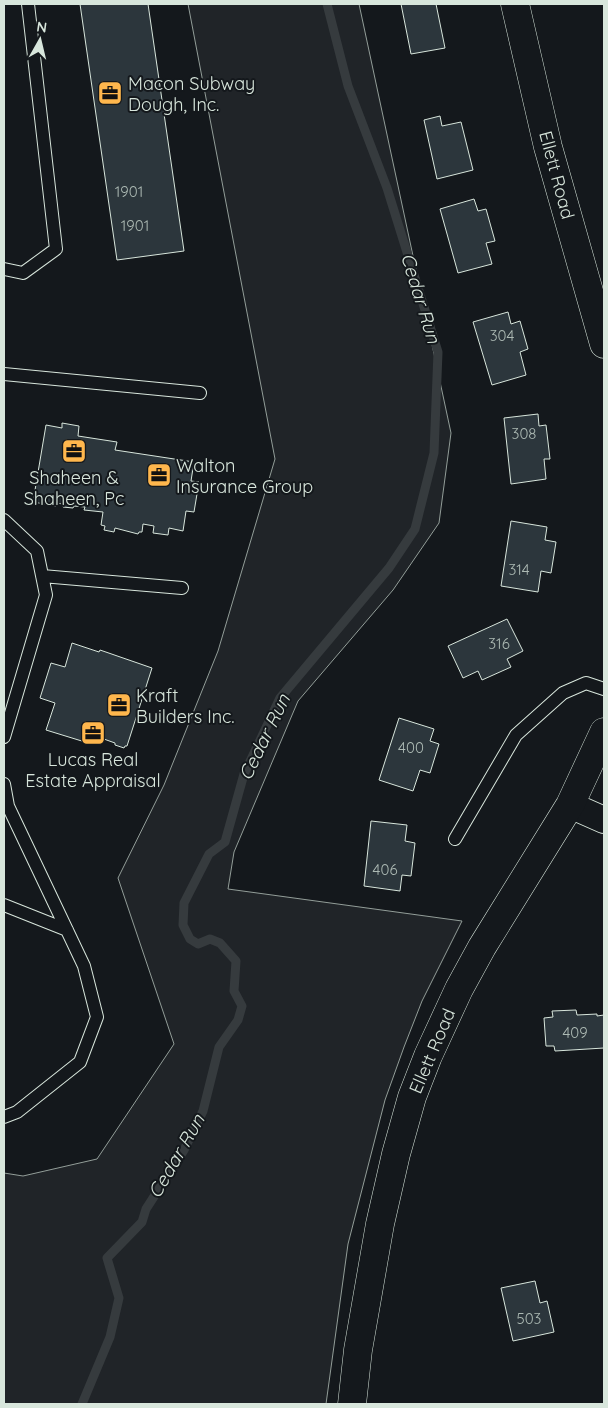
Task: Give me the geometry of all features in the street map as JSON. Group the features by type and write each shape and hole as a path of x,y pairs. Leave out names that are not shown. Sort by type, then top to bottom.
{"street":[{"name":"Ellett Road","path":"514,4 548,146 604,344"},
{"name":"Ellett Road","path":"352,1404 358,1350 380,1224 396,1154 412,1097 458,989 570,805 604,732"},
{"path":"570,805 604,820"}],"lane":[{"path":"4,270 23,273 56,249 28,4"},
{"path":"4,374 200,394"},
{"path":"4,520 37,551 46,595 4,736"},
{"path":"42,576 182,588"},
{"path":"455,839 516,735 563,693 586,683 604,689"},
{"path":"4,784 8,806 84,966 97,1017 80,1062 17,1112 4,1116"},
{"path":"4,822 17,826"},
{"path":"4,905 67,930"}],"shaded area":[{"path":"188,4 359,4 451,433 439,523 393,590 298,701 234,852 228,889 462,921 422,1001 385,1100 348,1244 326,1404 4,1404 4,1173 23,1176 97,1159 174,1044 118,878 164,785 218,651 275,459"}],"building":[{"path":"80,4 148,4 184,251 117,260"},
{"path":"401,4 436,4 445,48 411,54"},
{"path":"440,116 442,126 461,122 473,170 437,179 424,120"},
{"path":"474,199 478,211 486,209 495,241 486,243 492,264 458,273 440,209"},
{"path":"508,312 511,324 520,321 528,349 520,352 526,375 492,385 473,322"},
{"path":"538,414 539,426 546,425 550,459 544,459 546,479 511,484 504,418"},
{"path":"62,423 79,426 78,436 117,442 115,450 194,462 191,481 199,482 194,512 186,511 183,531 169,528 168,535 153,533 154,526 143,524 142,532 138,534 115,528 114,532 104,530 105,526 101,525 103,512 84,510 85,507 74,506 73,508 63,507 63,504 56,503 56,506 33,502 46,425 62,428"},
{"path":"511,521 547,527 545,540 556,542 551,573 541,571 538,592 501,586"},
{"path":"507,619 523,651 507,659 511,667 482,680 478,671 463,678 448,646"},
{"path":"72,643 99,652 100,650 152,668 127,746 124,748 101,738 99,743 86,738 85,742 46,730 55,703 40,698 51,663 65,667"},
{"path":"399,718 434,729 430,741 439,744 430,773 420,770 413,791 379,780"},
{"path":"371,821 407,825 405,841 415,843 411,876 402,875 400,891 364,886"},
{"path":"576,1010 577,1015 604,1015 604,1048 555,1051 554,1046 546,1046 544,1018 553,1017 552,1011"},
{"path":"535,1281 540,1303 547,1301 554,1332 513,1341 501,1288"}],"waterway":[{"name":"Cedar Run","path":"82,1404 110,1337 119,1298 107,1258 142,1222 146,1209 184,1150 203,1111 219,1047 238,1020 242,1006 234,991 236,961 220,943 210,939 198,944 190,939 183,925 184,903 209,854 225,842 244,774 280,698 389,568 415,529 434,453 438,352 387,188 348,86 327,4"}],"place":[{"name":"Macon Subway Dough, Inc.","path":"110,93"},
{"name":"Shaheen & Shaheen, Pc","path":"74,451"},
{"name":"Walton Insurance Group","path":"159,475"},
{"name":"Kraft Builders Inc.","path":"119,705"},
{"name":"Lucas Real Estate Appraisal","path":"93,733"}]}
